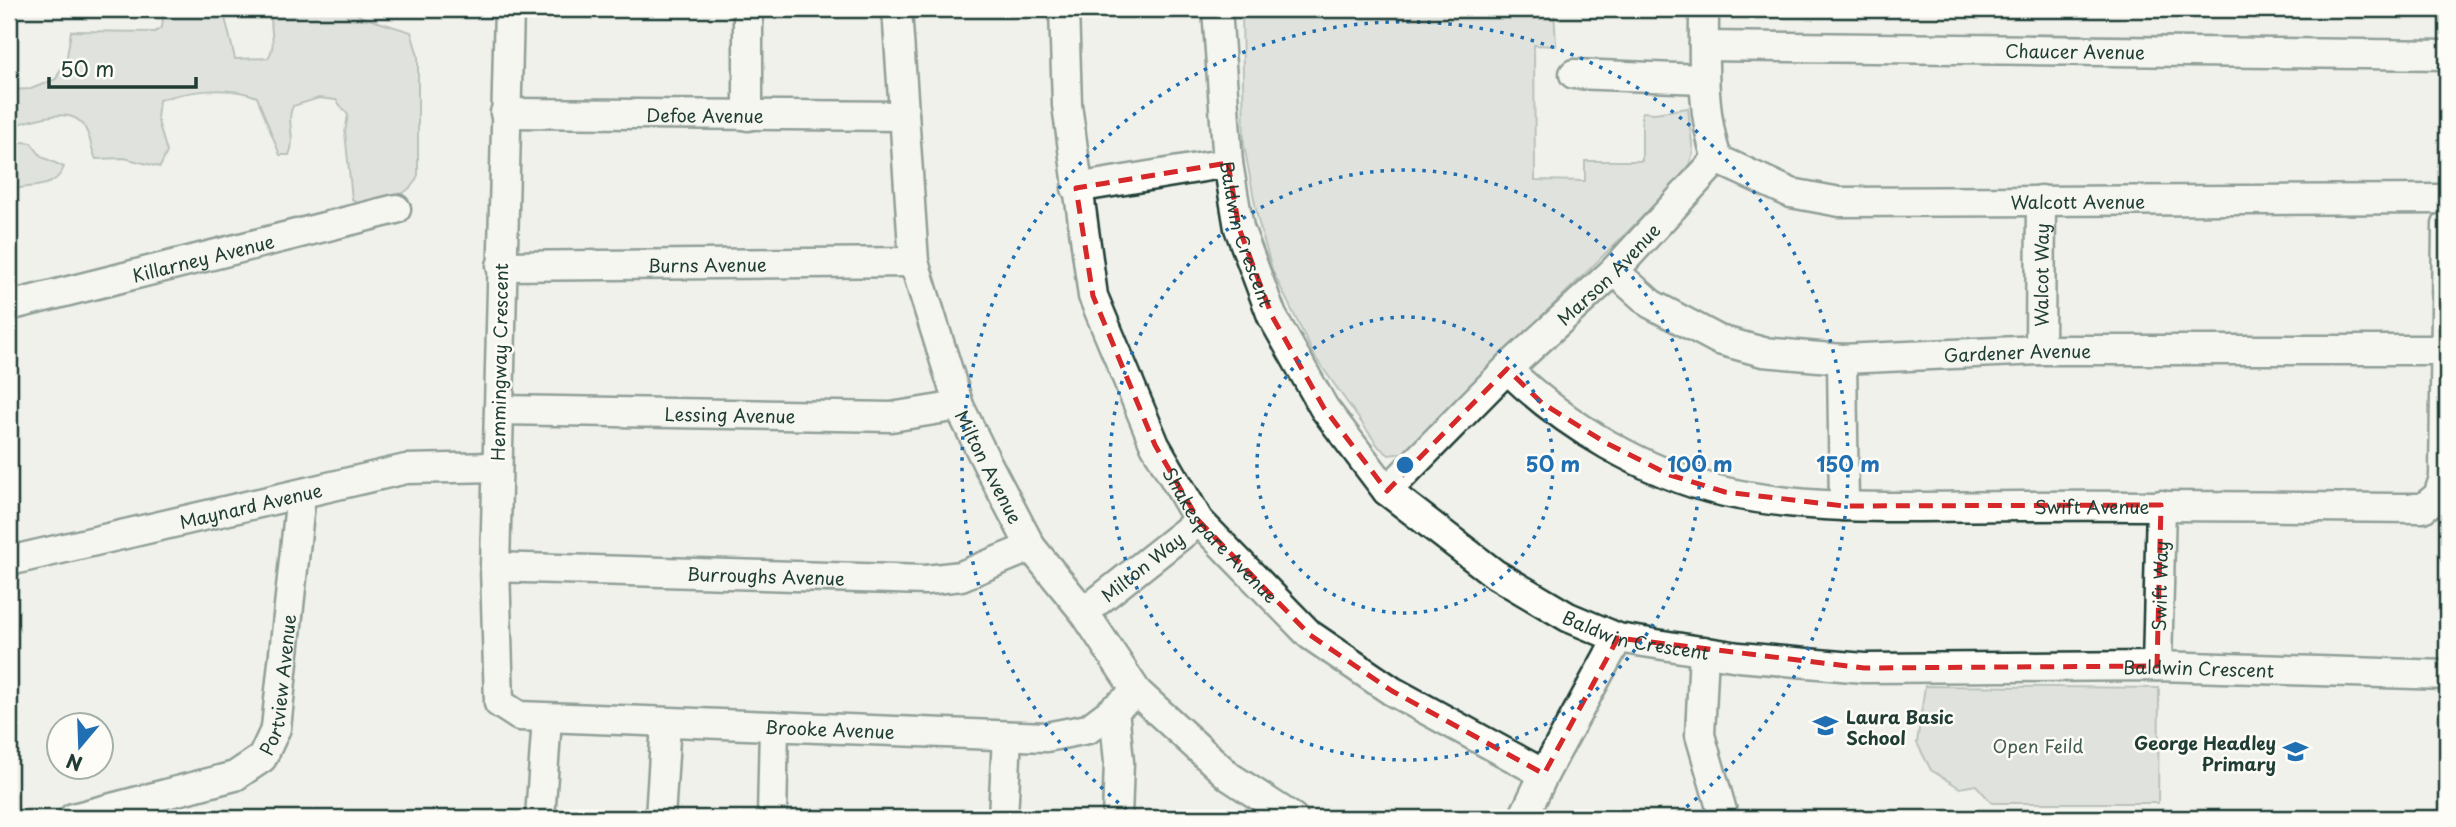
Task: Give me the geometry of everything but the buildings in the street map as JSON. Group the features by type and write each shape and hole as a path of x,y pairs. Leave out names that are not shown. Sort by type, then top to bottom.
{"street":[{"name":"Hemmingway Crescent","path":"509,9 495,568 499,703 509,712"},
{"path":"748,9 748,116"},
{"name":"Milton Avenue","path":"897,9 914,262 959,407 1031,547 1084,612 1137,692 1230,777 1293,818"},
{"name":"Shakespare Avenue","path":"1064,9 1067,105 1076,188 1093,296 1155,445 1199,521 1310,635 1391,691 1544,774"},
{"name":"Baldwin Crescent","path":"1217,9 1228,163 1239,228 1272,316 1324,408 1387,491 1495,574 1568,617 1618,638 1704,651 1864,668 2157,666 2447,675"},
{"path":"1704,9 1703,79 1708,131 1717,159"},
{"name":"Chaucer Avenue","path":"1704,46 2447,55"},
{"path":"1574,74 1703,79"},
{"name":"Defoe Avenue","path":"505,113 904,116"},
{"name":"Walcott Avenue","path":"1717,159 1790,192 1840,202 2447,199"},
{"name":"Marson Avenue","path":"1387,491 1507,369 1614,271 1717,159"},
{"path":"1076,188 1228,163"},
{"name":"Walcot Way","path":"2040,350 2041,200"},
{"name":"Killarney Avenue","path":"9,306 397,209"},
{"name":"Swift Avenue","path":"1507,369 1542,403 1606,443 1670,475 1725,492 1844,506 2423,508 2438,496 2442,487 2447,225"},
{"name":"Burns Avenue","path":"501,266 914,262"},
{"name":"Gardener Avenue","path":"1614,271 1651,304 1719,340 1763,352 1842,359 2040,350 2445,350"},
{"path":"1842,359 1844,506"},
{"name":"Lessing Avenue","path":"500,410 891,417 959,407"},
{"name":"Maynard Avenue","path":"9,561 406,470 497,467"},
{"name":"Portview Avenue","path":"74,818 235,776 262,758 276,729 301,494"},
{"name":"Swift Way","path":"2157,666 2161,505"},
{"name":"Milton Way","path":"1084,612 1199,521"},
{"name":"Burroughs Avenue","path":"495,568 926,580 961,576 1031,547"},
{"path":"1523,818 1618,638"},
{"path":"1704,651 1700,735 1724,818"},
{"name":"Brooke Avenue","path":"509,712 519,716 547,718 666,723 1007,736 1070,735 1088,729 1137,692"},
{"path":"1114,709 1119,762 1117,818"},
{"path":"540,818 547,718"},
{"path":"660,818 666,723"},
{"path":"772,818 774,726"},
{"path":"1003,818 1007,736"}],"highlighted area":[{"path":"1228,163 1239,228 1272,316 1324,408 1387,491 1507,369 1542,403 1606,443 1670,475 1725,492 1844,506 2161,505 2157,666 1864,668 1618,638 1544,774 1392,691 1310,635 1199,521 1155,445 1108,337 1093,296 1076,188"}],"green space":[{"path":"164,9 181,9 189,14 223,9 235,59 268,58 272,46 271,21 274,9 350,9 362,17 411,32 418,56 418,175 414,183 408,190 393,198 358,205 352,199 345,132 348,115 336,100 319,98 293,106 290,118 291,149 289,155 280,155 257,97 221,90 182,94 159,100 157,118 167,152 160,167 124,158 96,159 85,128 71,117 50,116 9,126 9,90 31,89 56,79 67,57 71,31 155,32 162,27"},
{"path":"1242,9 1554,9 1556,46 1534,45 1535,180 1585,181 1585,161 1642,161 1642,112 1655,113 1688,108 1693,153 1686,174 1403,453 1389,455 1379,447 1315,357 1273,272 1258,220 1244,145"},
{"path":"23,142 31,143 42,157 64,167 54,180 9,191 9,149"},
{"name":"Open Feild","path":"1925,686 2159,688 2158,803 1992,803 1976,785 1960,788 1931,770 1917,743"}],"place":[{"name":"Laura Basic School","path":"1826,726"},
{"name":"George Headley Primary","path":"2296,752"}]}
